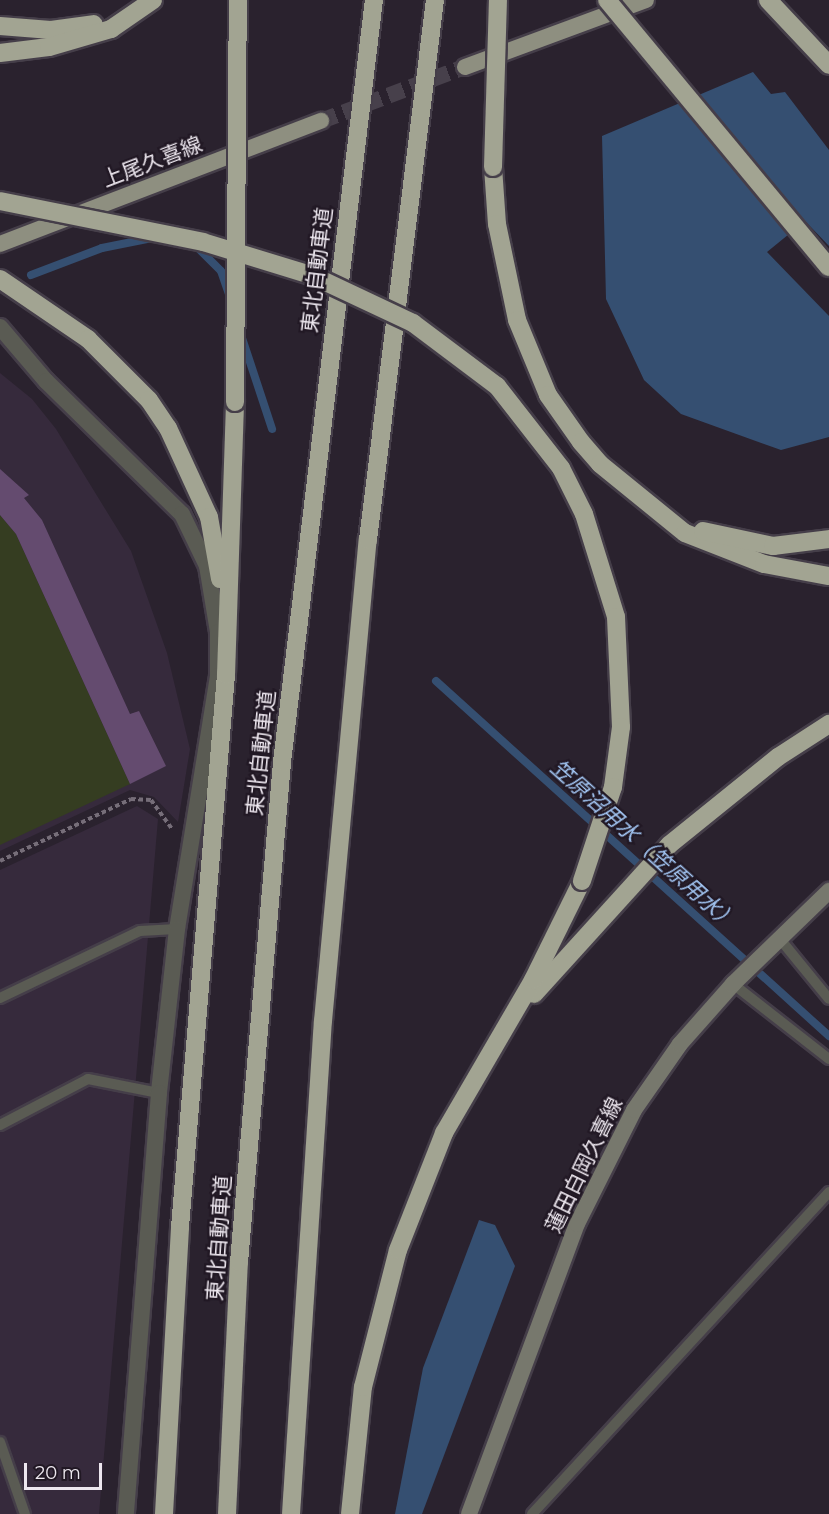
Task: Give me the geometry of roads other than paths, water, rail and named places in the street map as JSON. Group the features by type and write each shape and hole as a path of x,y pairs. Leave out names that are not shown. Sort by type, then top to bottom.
{"highway":[{"path":"164,1514 180,1227 206,941 226,628 235,402 238,0"},
{"name":"東北自動車道","path":"227,1514 238,1262 282,762 374,0"},
{"path":"291,1514 323,1021 368,540 435,0"},
{"path":"498,0 493,167 496,224 509,288 541,380 587,449 685,533 720,549 764,564 829,576"},
{"path":"607,0 829,267"},
{"path":"768,0 829,65"},
{"path":"0,27 51,30 89,26 147,4"},
{"path":"0,53 49,47 111,29 147,4"},
{"path":"0,201 203,242 311,274 412,322 497,386 561,468 588,524 616,616 621,727 613,787 582,881 533,980 496,1039 444,1133 398,1250 363,1387 350,1514"},
{"path":"0,279 87,339 149,400 168,428 209,517 226,628"},
{"path":"660,513 746,543 797,545 829,539"},
{"path":"496,1039 611,904 719,802 829,724"}],"main road":[{"path":"465,67 645,0"},
{"name":"上尾久喜線","path":"0,244 321,121"},
{"name":"蓮田白岡久喜線","path":"469,1514 577,1224 634,1110 680,1044 734,984 829,891"}],"street":[{"path":"0,327 46,381 160,489 197,539 214,595 219,653 177,929 159,1093 126,1514"}],"lane":[{"path":"0,998 140,931 177,929"},
{"path":"780,939 829,999"},
{"path":"734,984 829,1059"},
{"path":"0,1125 88,1079 159,1093"},
{"path":"532,1514 829,1192"},
{"path":"0,1442 25,1514"}],"water":[{"path":"753,72 771,94 785,92 829,150 829,246 805,221 767,252 829,316 829,437 781,450 681,414 644,380 606,299 602,136"},
{"path":"479,1220 495,1225 515,1266 422,1514 395,1514 423,1368"}],"waterway":[{"name":"笠原沼用水（笠原用水）","path":"31,275 102,248 152,238"},
{"name":"笠原沼用水（笠原用水）","path":"197,247 221,271 230,297"},
{"name":"笠原沼用水（笠原用水）","path":"241,335 272,429"},
{"name":"笠原沼用水（笠原用水）","path":"436,681 829,1036"}],"tunnel":[{"path":"321,121 465,67"}]}
